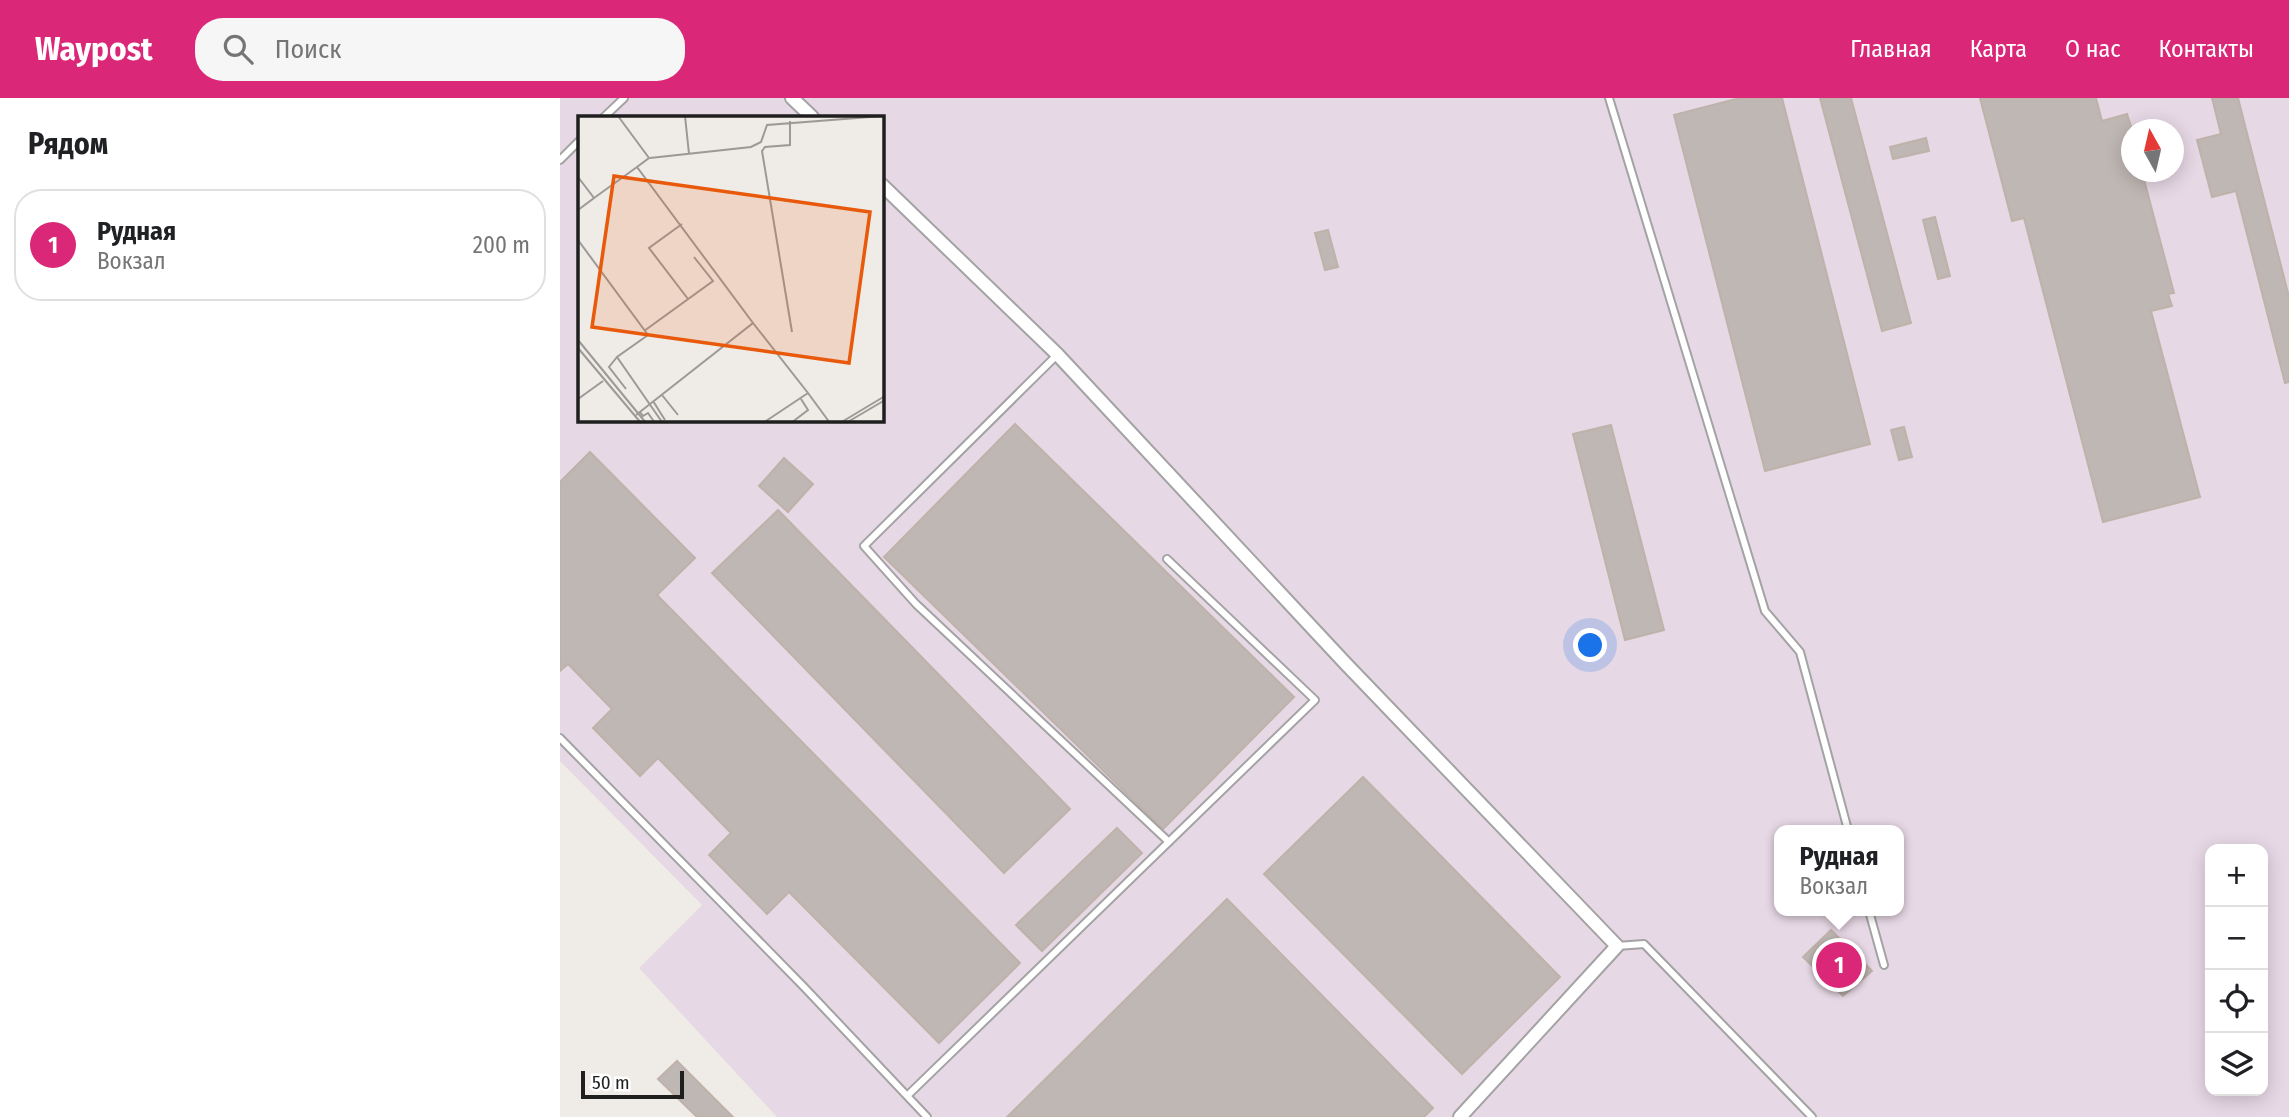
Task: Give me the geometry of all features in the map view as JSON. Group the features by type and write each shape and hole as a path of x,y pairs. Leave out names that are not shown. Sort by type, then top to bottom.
{"street":[{"path":"792,98 810,116"},
{"path":"884,187 1057,355 1337,654 1617,946 1460,1117"}],"lane":[{"path":"605,116 624,98"},
{"path":"1609,98 1765,611 1800,652 1847,825"},
{"path":"560,160 578,142"},
{"path":"1057,355 864,546 916,604 1170,842"},
{"path":"907,1096 1315,700 1167,559"},
{"path":"560,738 927,1117"},
{"path":"1870,916 1884,965"},
{"path":"1617,946 1644,944 1812,1117"}],"shaded area":[{"path":"560,98 2289,98 2289,1117 777,1117 639,968 702,905 560,761"}],"building":[{"path":"1740,98 1782,98 1870,444 1765,471 1674,115"},
{"path":"1820,98 1851,98 1911,323 1882,331"},
{"path":"1980,98 2096,98 2102,121 2127,114 2129,119 2121,119 2121,182 2145,182 2174,293 2168,294 2172,306 2151,311 2200,497 2103,522 2024,218 2012,221"},
{"path":"2212,98 2238,98 2289,297 2289,382 2285,383 2236,191 2212,197 2197,140 2221,134"},
{"path":"1926,138 1929,151 1893,159 1890,147"},
{"path":"1935,217 1950,276 1938,279 1923,220"},
{"path":"1328,230 1338,267 1325,270 1315,233"},
{"path":"1015,424 1294,697 1163,829 884,557"},
{"path":"1611,425 1664,630 1625,640 1573,434"},
{"path":"1904,427 1912,457 1899,460 1891,430"},
{"path":"590,452 695,558 657,595 1020,963 939,1043 789,892 767,914 709,855 731,833 658,758 640,776 593,728 612,709 568,664 560,671 560,482"},
{"path":"784,458 813,484 788,512 759,486"},
{"path":"778,510 1070,809 1004,873 712,573"},
{"path":"1363,777 1560,977 1462,1074 1264,874"},
{"path":"1117,828 1142,853 1042,951 1016,925"},
{"path":"1227,899 1433,1108 1424,1117 1007,1117"},
{"path":"1831,930 1872,971 1843,996 1803,957"},
{"path":"677,1061 733,1117 697,1117 658,1079"}],"place":[{"name":"Рудная","path":"1839,965"}]}
